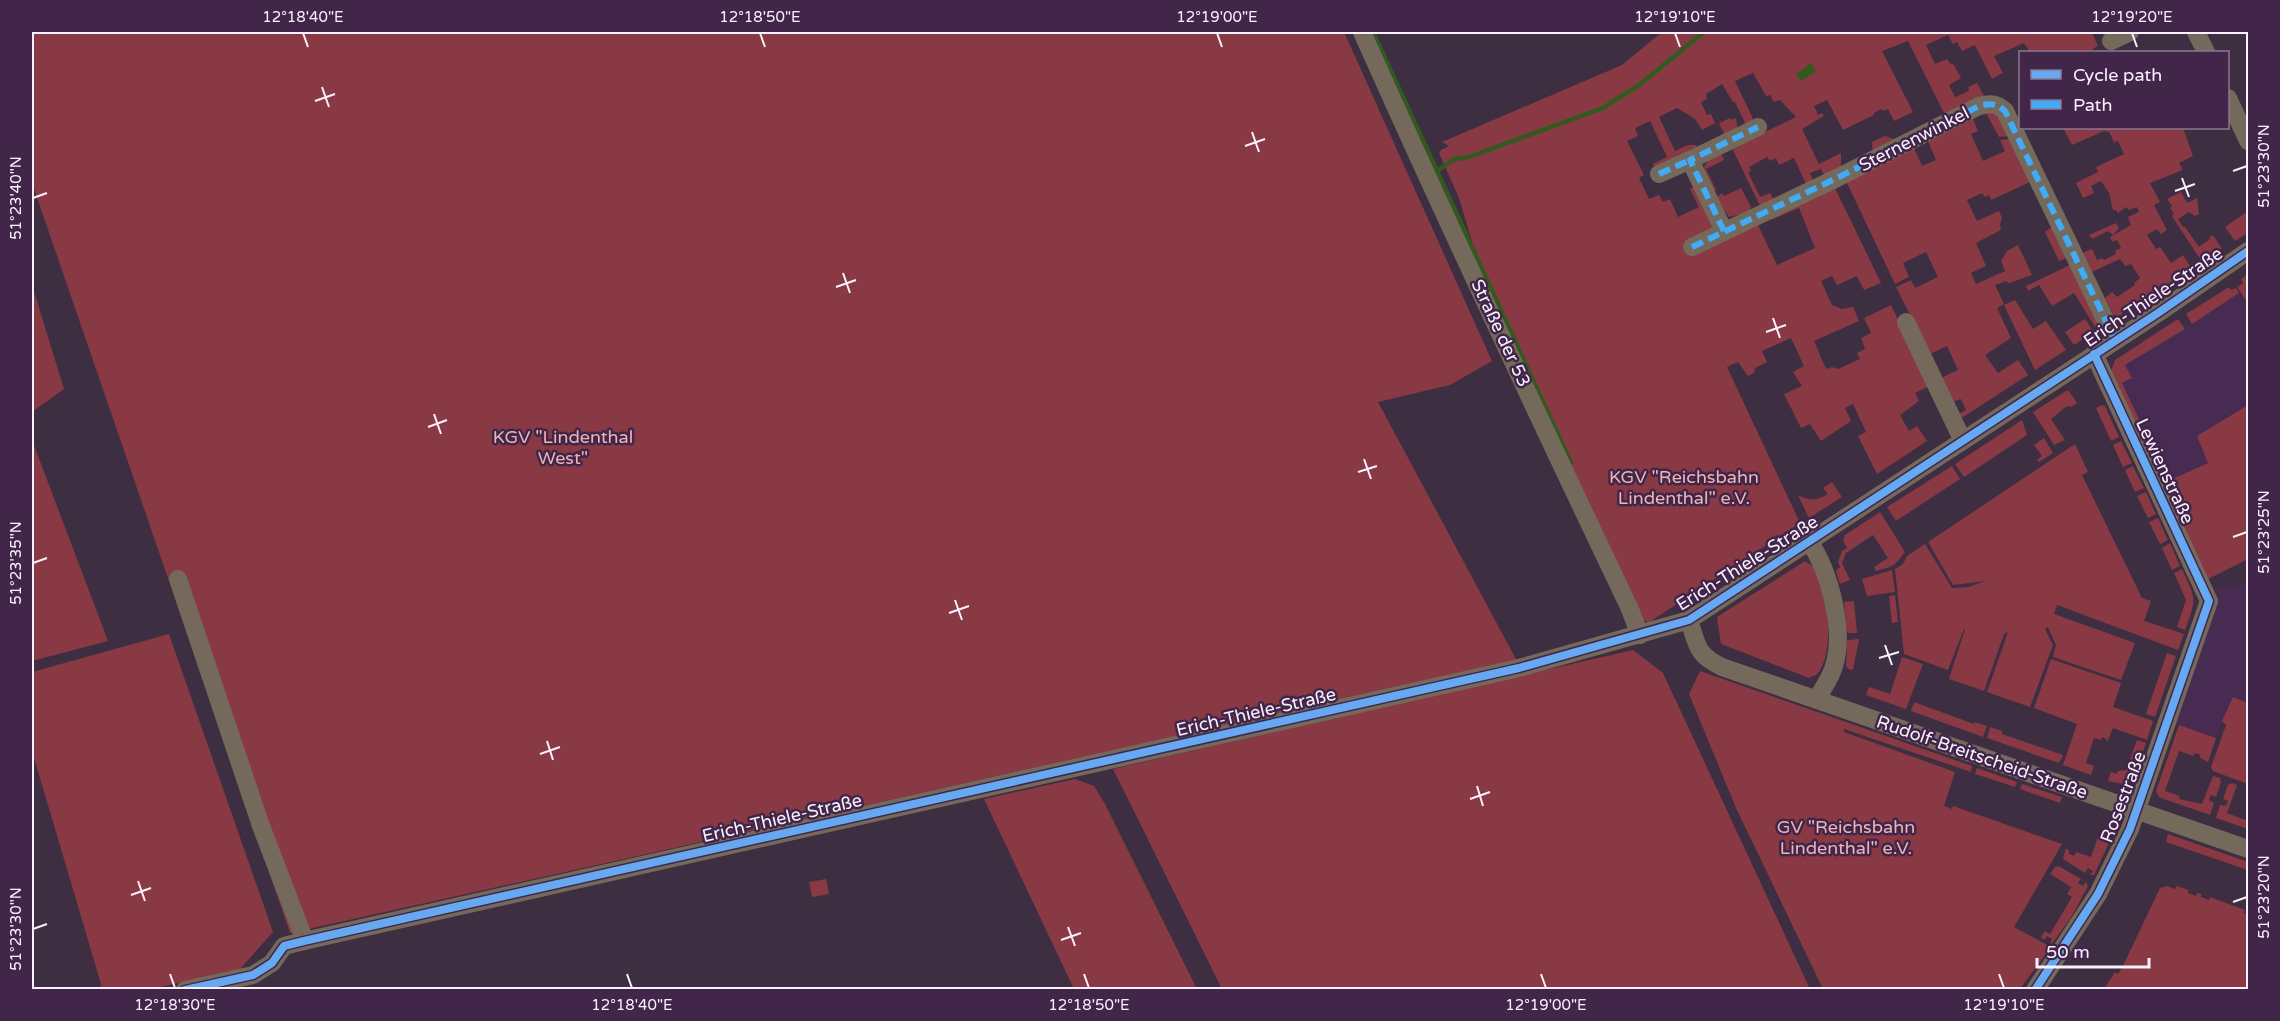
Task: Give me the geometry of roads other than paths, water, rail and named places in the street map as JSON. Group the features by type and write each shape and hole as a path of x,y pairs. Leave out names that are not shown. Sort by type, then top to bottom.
{"street":[{"name":"Straße der 53","path":"1362,32 1425,176 1479,285 1640,635"},
{"path":"2111,41 2130,32"},
{"path":"2196,32 2206,51"},
{"path":"2229,100 2248,141"},
{"name":"Sternenwinkel","path":"1692,247 1837,178 1978,106 1990,103 2005,111 2115,340"},
{"path":"1659,174 1758,127"},
{"path":"1690,160 1724,231"},
{"name":"Erich-Thiele-Straße","path":"185,990 253,975 272,963 284,946 1519,668 1689,620 2248,251"},
{"path":"1906,322 1963,441"},
{"name":"Lewienstraße","path":"2094,354 2209,601"},
{"path":"1809,541 1822,562 1828,582 1837,637 1834,668 1817,699"},
{"path":"178,579 261,826 305,941"},
{"name":"Rosestraße","path":"2035,990 2098,894 2130,829 2209,601"},
{"name":"Rudolf-Breitscheid-Straße","path":"1689,620 1699,649 1705,658 1722,667 2248,849"}],"waterway":[{"path":"1373,32 1437,171 1454,159 1469,157 1603,108 1639,85 1704,32"},
{"path":"1437,171 1571,463"}],"park label":[{"name":"KGV \"Lindenthal West\"","path":"563,447"},
{"name":"KGV \"Reichsbahn Lindenthal\" e.V.","path":"1684,487"},
{"name":"GV \"Reichsbahn Lindenthal\" e.V.","path":"1846,837"}]}
